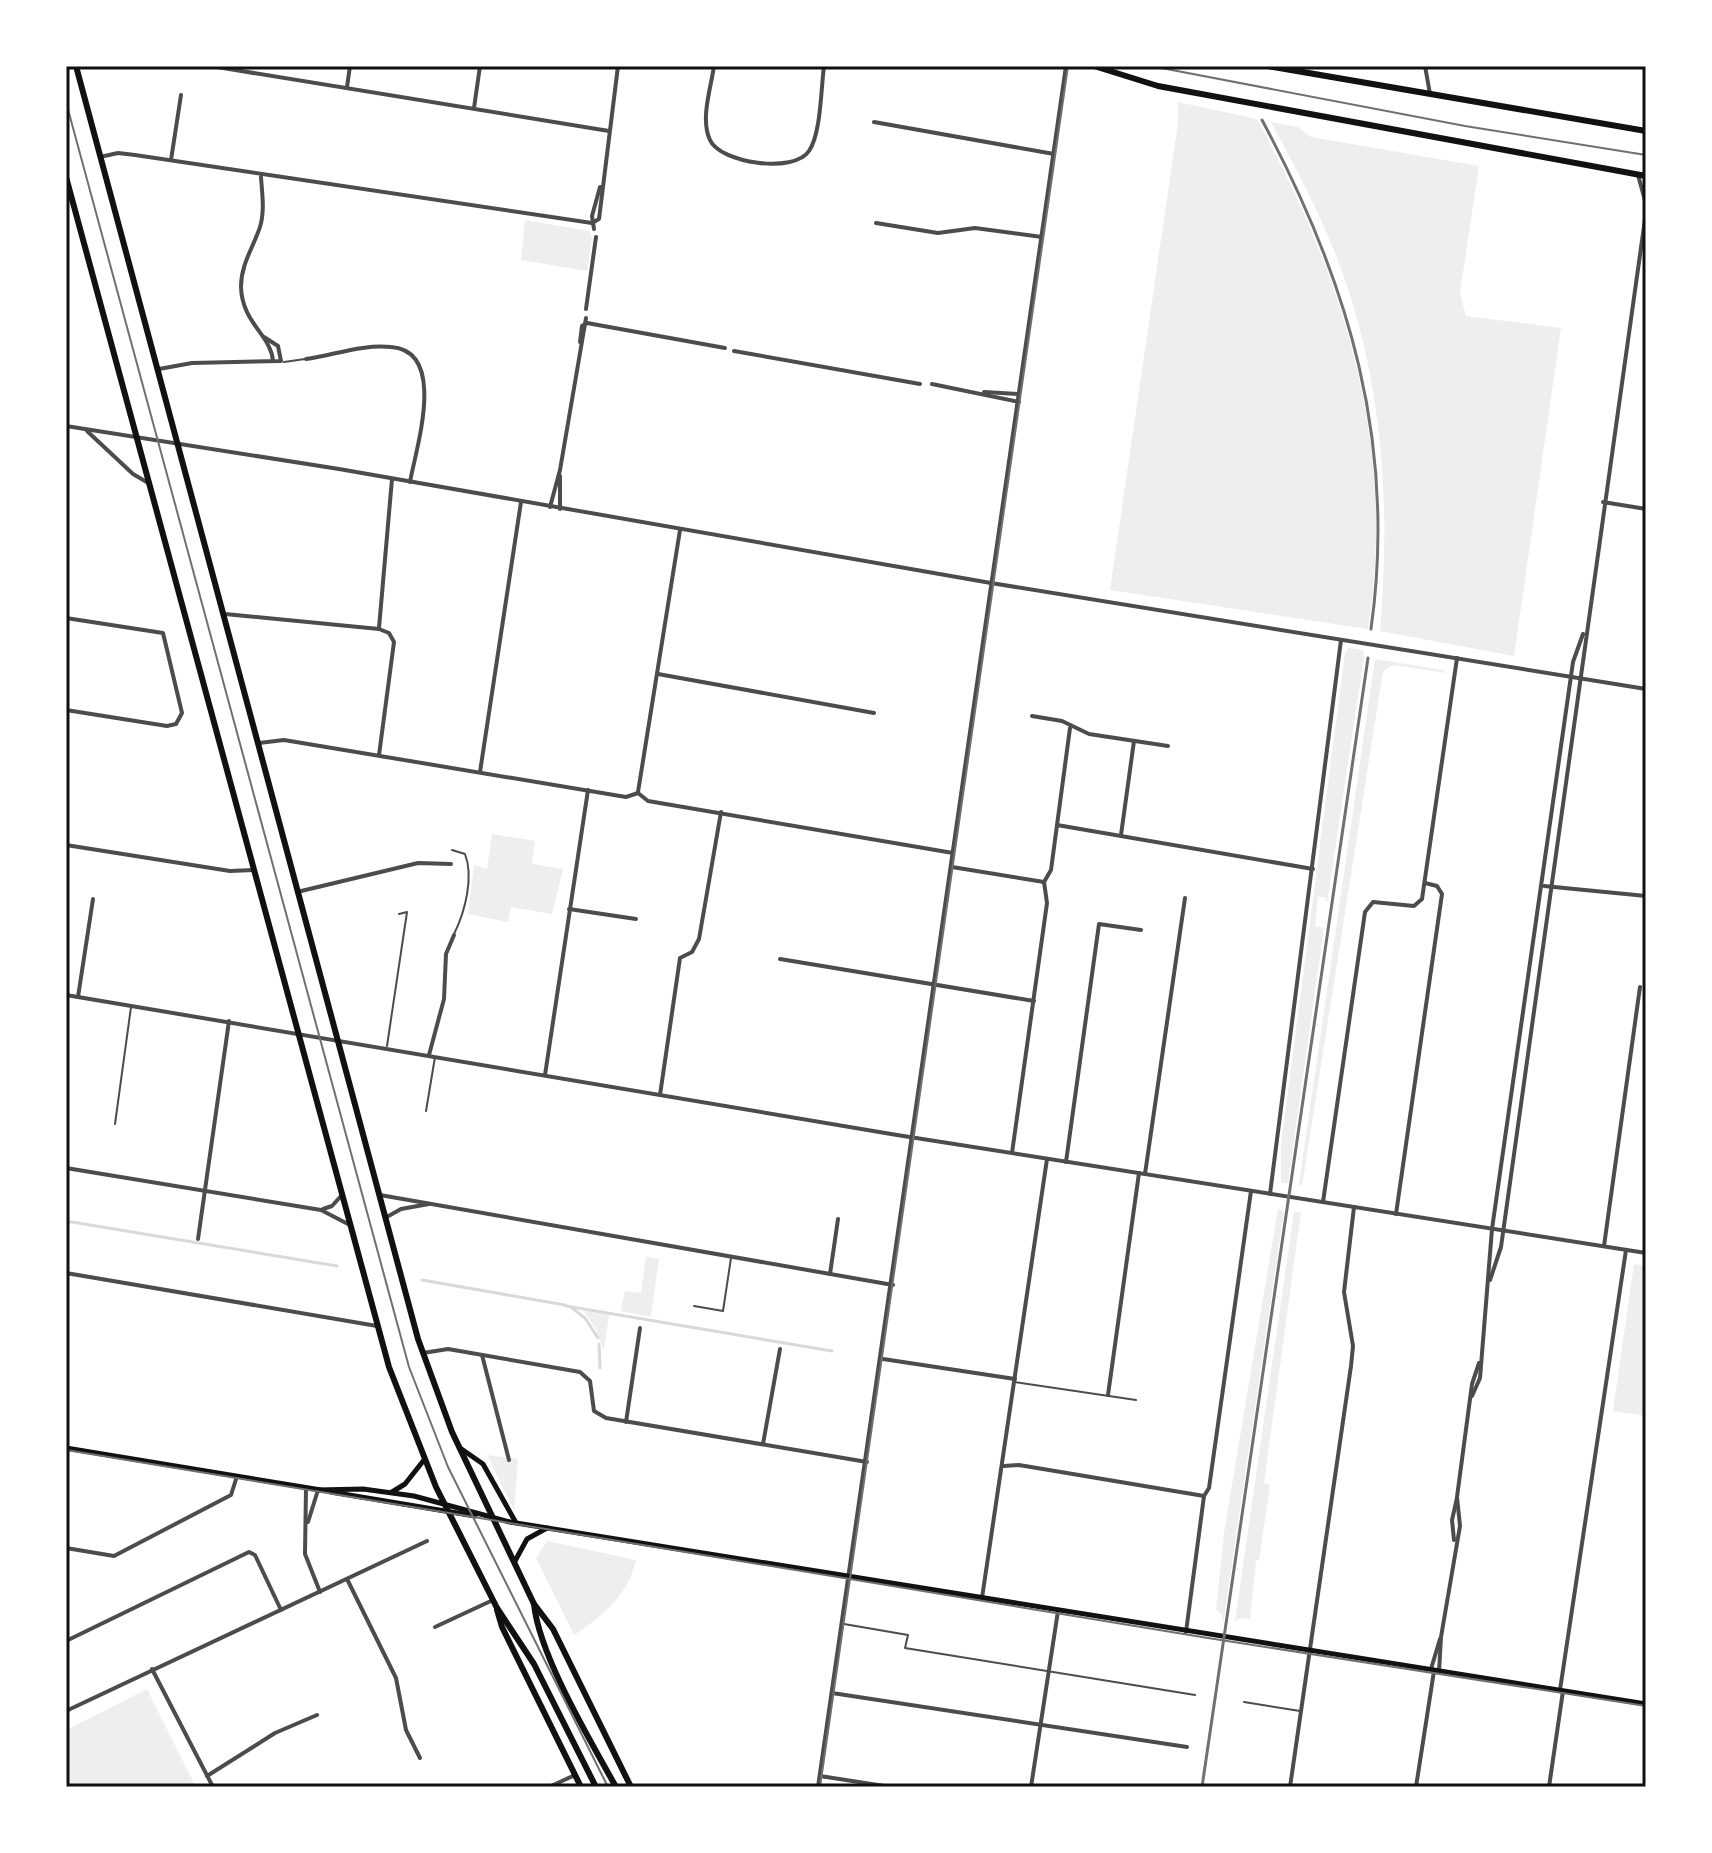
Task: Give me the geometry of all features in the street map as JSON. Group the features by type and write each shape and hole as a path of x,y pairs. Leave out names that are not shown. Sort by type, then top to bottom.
{"main road":[{"path":"76,66 377,1195 423,1353 458,1446 534,1604 536,1620 554,1664 616,1787"},
{"path":"1094,66 1158,86 1642,175"},
{"path":"1268,66 1646,131"},
{"path":"66,177 377,1326 424,1460 446,1507 497,1608 528,1654 596,1787"},
{"path":"458,1446 483,1464 516,1522"},
{"path":"66,1448 318,1490 446,1507"},
{"path":"391,1493 405,1484 424,1460"},
{"path":"318,1490 356,1488 391,1493 548,1528 1646,1704"},
{"path":"515,1561 527,1539 548,1528"},
{"path":"534,1604 545,1616 631,1787"},
{"path":"497,1608 502,1627 581,1787"},
{"path":"527,1679 528,1654"},
{"path":"554,1664 566,1658"},
{"path":"575,1775 602,1762"}],"street":[{"path":"211,66 609,131"},
{"path":"347,88 350,66"},
{"path":"474,108 480,66"},
{"path":"100,157 118,153 171,160 261,177 593,226 600,216 618,66"},
{"path":"714,66 706,123 713,146 726,156 779,165 802,159 812,148 824,66"},
{"path":"818,1787 883,1359 1066,66"},
{"path":"1425,66 1430,94"},
{"path":"171,160 181,95"},
{"path":"874,122 1054,154"},
{"path":"1642,175 1646,204"},
{"path":"261,177 261,220 243,266 241,286 245,309 271,349 273,361"},
{"path":"1490,1280 1496,1267 1503,1231 1646,212"},
{"path":"876,223 938,233 975,228 1042,237"},
{"path":"586,309 596,237"},
{"path":"550,507 560,470 582,327 586,320 725,348"},
{"path":"157,370 192,363 281,361 278,346 259,334"},
{"path":"306,359 391,347 406,351 418,361 426,392 410,482"},
{"path":"734,351 920,384"},
{"path":"932,384 1020,394"},
{"path":"978,391 1019,402"},
{"path":"66,426 993,583 1646,689"},
{"path":"86,429 133,474 150,485"},
{"path":"560,470 560,509"},
{"path":"379,629 392,479"},
{"path":"480,772 521,502"},
{"path":"1603,502 1646,509"},
{"path":"638,793 680,530"},
{"path":"222,614 379,629 389,633 394,642 379,755"},
{"path":"66,618 163,633 182,713 176,724 167,726 66,710"},
{"path":"1416,1787 1460,1526 1457,1497 1480,1361 1490,1280 1492,1229 1572,677 1586,628"},
{"path":"1270,1194 1341,640"},
{"path":"1323,1202 1366,908 1377,902 1416,905 1422,899 1457,658"},
{"path":"658,674 874,713"},
{"path":"1032,716 1062,721 1070,728 1168,746"},
{"path":"1044,882 1050,876 1070,728"},
{"path":"257,744 284,740 626,797 638,793"},
{"path":"1121,835 1134,741"},
{"path":"545,1075 588,790"},
{"path":"638,793 648,801 954,853"},
{"path":"660,1095 680,958 695,949 699,939 721,812"},
{"path":"1057,825 1313,869"},
{"path":"66,845 237,872 254,870"},
{"path":"297,892 418,863 451,864"},
{"path":"952,867 1044,882"},
{"path":"1012,1153 1047,903 1044,882"},
{"path":"1396,1214 1442,894 1437,886 1425,883"},
{"path":"1544,886 1646,896"},
{"path":"1108,1395 1185,898"},
{"path":"78,997 93,899"},
{"path":"569,909 636,919"},
{"path":"1066,1162 1099,924 1141,930"},
{"path":"432,1055 444,999 446,954 454,935"},
{"path":"780,959 1034,1001"},
{"path":"1604,1246 1640,987"},
{"path":"66,1002 66,995 336,1038 914,1138 1646,1253"},
{"path":"198,1239 229,1021"},
{"path":"982,1599 1047,1159"},
{"path":"66,1168 321,1210 349,1225"},
{"path":"1186,1632 1251,1191"},
{"path":"377,1195 893,1285"},
{"path":"321,1210 332,1206 341,1196"},
{"path":"384,1219 401,1209 431,1204"},
{"path":"1290,1787 1352,1358 1344,1292 1354,1207"},
{"path":"830,1274 838,1219"},
{"path":"1549,1787 1626,1250"},
{"path":"66,1273 377,1326"},
{"path":"626,1422 640,1328"},
{"path":"423,1353 444,1349 585,1374 591,1385 594,1411 601,1417 867,1462"},
{"path":"763,1444 780,1349"},
{"path":"482,1355 509,1460"},
{"path":"883,1359 1014,1380"},
{"path":"1004,1466 1019,1465 1205,1497"},
{"path":"66,1548 114,1556 231,1495 237,1476"},
{"path":"306,1488 307,1562 320,1592"},
{"path":"306,1527 318,1490"},
{"path":"66,1711 427,1541"},
{"path":"66,1641 249,1552 255,1555 281,1610"},
{"path":"347,1579 396,1678 406,1730 420,1758"},
{"path":"435,1627 493,1600"},
{"path":"1031,1787 1058,1611"},
{"path":"152,1669 213,1787"},
{"path":"832,1693 1187,1747"},
{"path":"207,1776 275,1733 317,1715"},
{"path":"549,1787 575,1775"},
{"path":"820,1776 891,1787"}],"lane":[{"path":"593,226 596,237"},
{"path":"586,309 586,320"},
{"path":"725,348 734,351"},
{"path":"281,361 306,359"},
{"path":"920,384 932,384"},
{"path":"452,850 465,854 468,871 463,911 454,935"},
{"path":"387,1047 407,912 399,914"},
{"path":"115,1124 131,1006"},
{"path":"426,1111 432,1055"},
{"path":"694,1306 723,1311 731,1256"},
{"path":"1014,1380 1136,1400"},
{"path":"843,1624 908,1635 905,1648 1195,1695"},
{"path":"1244,1702 1301,1711"}],"shaded area":[{"path":"1178,102 1257,119 1315,240 1338,302 1356,365 1369,429 1375,494 1375,561 1368,629 1110,590 1178,123"},
{"path":"1271,122 1298,127 1311,137 1479,166 1460,293 1466,316 1561,328 1514,656 1380,631 1383,487 1380,439 1364,345 1328,236"},
{"path":"525,220 589,231 592,238 587,271 521,260"},
{"path":"1349,648 1363,650 1364,657 1327,903 1325,897 1318,897 1315,926 1324,928 1288,1183 1281,1183 1281,1145 1345,653"},
{"path":"1375,659 1446,673 1393,665 1383,671 1302,1186 1299,1184"},
{"path":"492,834 535,841 532,864 563,869 552,914 511,907 508,922 468,914 474,865 487,869"},
{"path":"1278,1209 1284,1211 1223,1624 1222,1614 1216,1610 1224,1533"},
{"path":"1294,1212 1301,1212 1264,1483 1270,1485 1259,1561 1256,1560 1250,1619 1235,1621"},
{"path":"646,1256 659,1259 651,1317 621,1311 625,1291 641,1293"},
{"path":"1634,1264 1646,1266 1646,1416 1613,1411"},
{"path":"584,1311 609,1315 604,1351 596,1329"},
{"path":"487,1455 518,1459 514,1510"},
{"path":"547,1541 636,1560 627,1584 613,1604 574,1635 536,1558"},
{"path":"147,1689 196,1787 66,1787 66,1730"}],"waterway":[{"path":"66,1221 337,1266"},
{"path":"422,1280 565,1305"},
{"path":"566,1306 832,1351"},
{"path":"572,1308 585,1318 598,1338"},
{"path":"599,1344 600,1368"}],"tram line":[{"path":"820,1787 1068,66"},
{"path":"1151,66 1465,126 1646,155"},
{"path":"66,102 409,1367 448,1467 608,1787"},
{"path":"66,1450 1208,1638 1646,1706"}],"railway":[{"path":"1262,120 1319,242 1342,303 1359,366 1371,429 1377,494 1377,561 1371,629"},
{"path":"1202,1787 1368,658"}]}
